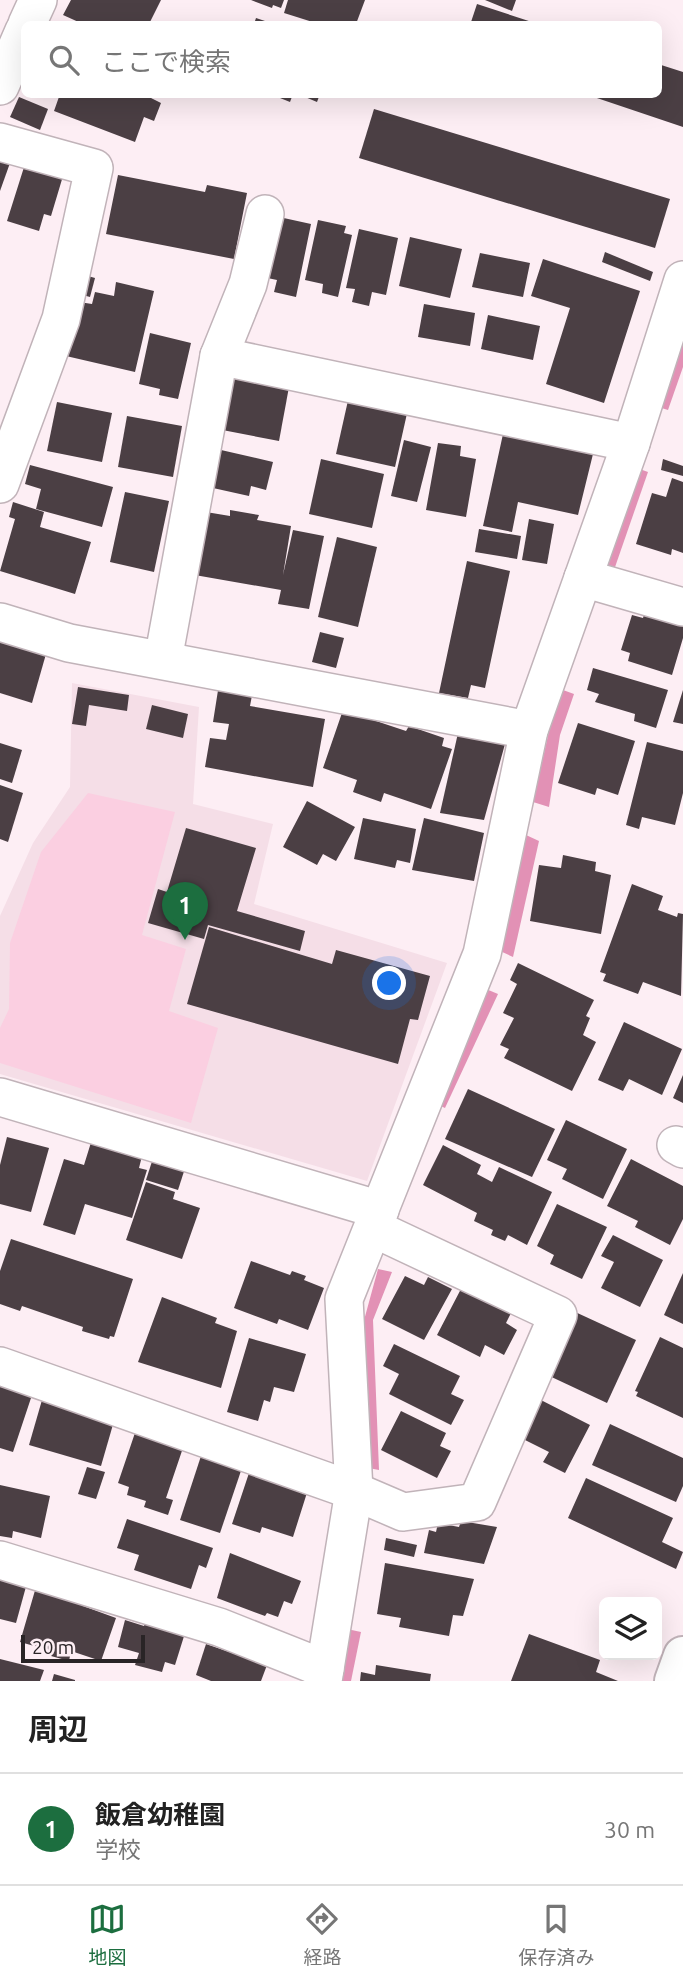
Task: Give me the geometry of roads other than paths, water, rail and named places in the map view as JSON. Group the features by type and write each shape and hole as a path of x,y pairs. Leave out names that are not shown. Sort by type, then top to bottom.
{"street":[{"path":"28,21 38,0"},
{"path":"0,86 21,38"},
{"path":"0,142 94,169 61,319 0,484"},
{"path":"163,660 219,356 248,284 265,214"},
{"path":"0,1560 219,1628 324,1675 354,1491 344,1299 482,954 529,730 631,443 683,280"},
{"path":"219,356 631,443"},
{"path":"583,578 683,607"},
{"path":"0,622 69,642 529,730"},
{"path":"0,1097 376,1219 558,1315 477,1502 403,1512 354,1491 0,1366"},
{"path":"674,1681 683,1656"}],"place":[{"name":"飯倉幼稚園","path":"185,940"}]}
